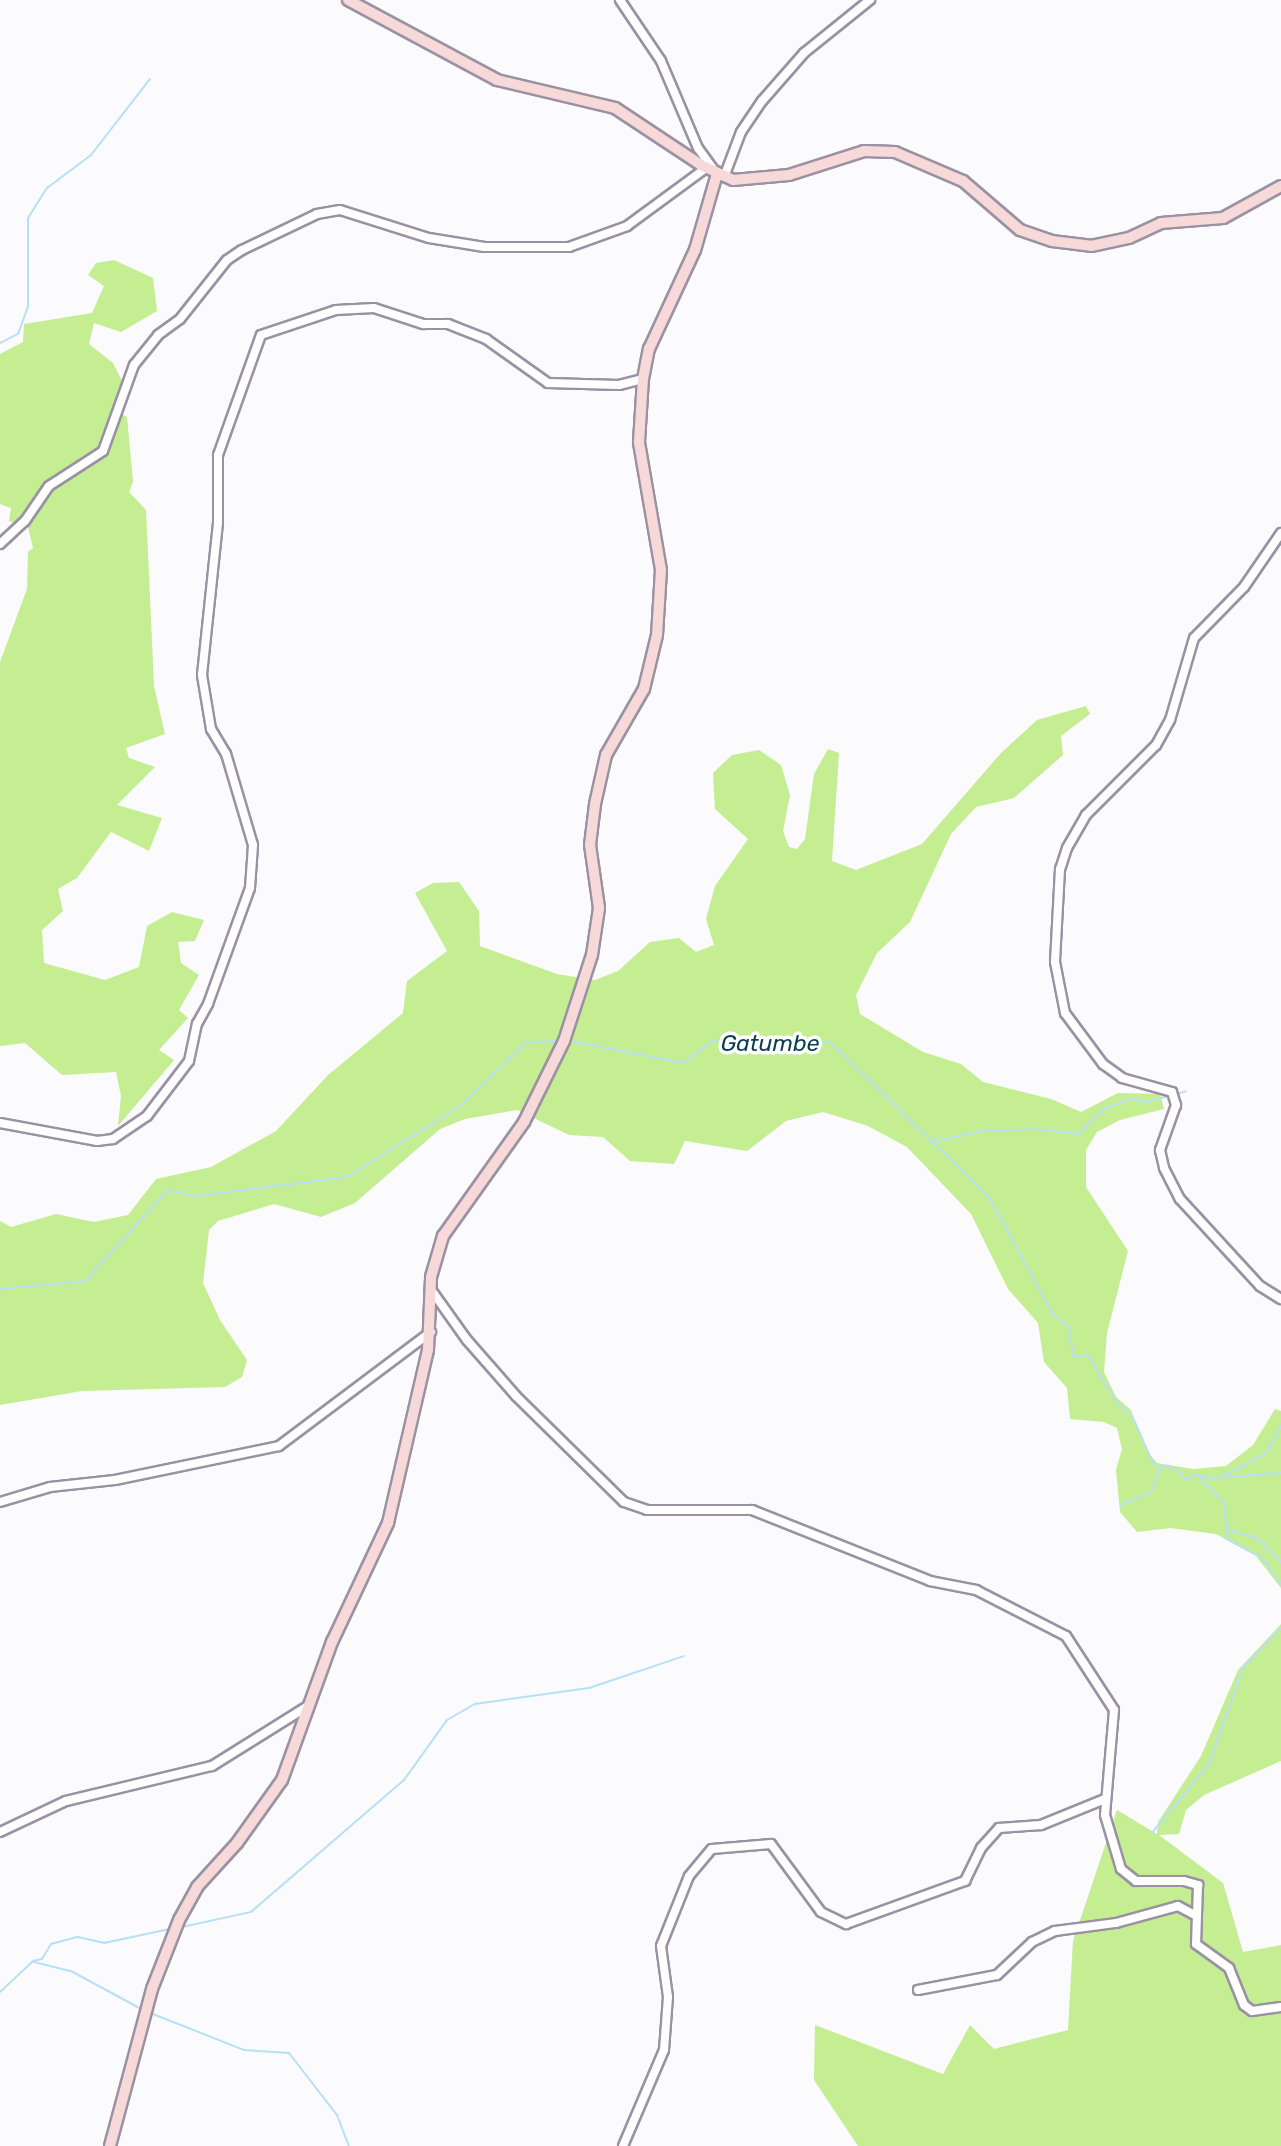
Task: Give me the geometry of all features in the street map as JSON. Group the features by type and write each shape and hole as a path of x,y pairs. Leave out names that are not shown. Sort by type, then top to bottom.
{"main road":[{"path":"348,0 497,80 615,108 721,175 760,180 864,151 895,152 963,181 1020,230 1052,241 1091,246 1129,238 1161,223 1223,218 1281,186"},
{"path":"110,2146 152,1989 178,1920 197,1887 237,1843 282,1780 308,1706 388,1523 431,1332 433,1265 443,1236 524,1122 564,1041 595,944 599,908 590,833 594,804 606,755 644,689 657,635 661,570 639,442 643,379 649,349 698,242 721,175"}],"street":[{"path":"369,0 370,13"},
{"path":"620,0 661,61 698,148 721,175 738,139 762,101 804,53 870,0"},
{"path":"0,544 25,521 49,486 103,451 134,365 158,335 180,319 227,260 242,250 317,214 340,210 429,238 464,244 569,247 627,226 706,168"},
{"path":"0,1123 97,1142 121,1135 147,1116 189,1061 197,1024 208,1004 250,888 253,845 226,754 211,729 202,675 218,522 218,455 261,335 272,328 336,310 374,308 423,324 448,324 486,338 548,383 619,385 643,379"},
{"path":"1281,533 1244,587 1195,638 1170,720 1156,745 1086,815 1067,848 1060,869 1055,962 1065,1013 1103,1063 1122,1078 1172,1092 1176,1105 1160,1150 1164,1168 1180,1199 1260,1286 1281,1299"},
{"path":"432,1291 467,1340 516,1396 565,1439 591,1472 624,1502 648,1510 752,1510 930,1581 975,1590 1066,1636 1115,1710 1105,1799 1121,1869 1136,1881 1193,1882 1199,1891 1195,1914 1196,1944 1229,1968 1244,2005 1262,2013 1281,2007"},
{"path":"0,1502 50,1488 115,1480 271,1449 319,1420 431,1332"},
{"path":"0,1832 66,1801 212,1766 308,1706"},
{"path":"623,2146 664,2050 668,1997 661,1946 689,1876 712,1849 771,1844 821,1912 846,1924 965,1881 981,1848 999,1828 1041,1825 1105,1799"},
{"path":"918,1990 997,1975 1032,1942 1055,1931 1116,1923 1178,1906 1195,1914"}],"green space":[{"path":"114,260 153,278 157,311 121,332 94,323 89,344 113,363 122,381 118,412 127,417 133,482 129,492 146,510 154,686 165,734 126,748 129,758 155,767 117,805 162,818 149,851 111,832 77,878 58,889 63,911 42,930 44,963 105,980 139,967 147,926 172,912 204,920 195,941 178,942 181,963 199,975 179,1010 188,1018 159,1050 174,1060 118,1126 121,1096 116,1072 62,1075 25,1043 0,1046 0,662 27,589 28,552 33,548 28,527 9,521 11,508 0,504 0,354 23,342 24,324 92,313 104,286 88,275 96,263"},
{"path":"1086,706 1090,714 1061,736 1063,755 1014,798 976,807 951,834 910,922 877,953 856,995 860,1014 923,1052 961,1064 983,1082 1051,1099 1081,1112 1118,1093 1160,1094 1164,1109 1120,1120 1097,1132 1086,1150 1086,1187 1128,1251 1107,1333 1104,1372 1116,1397 1131,1410 1147,1451 1157,1463 1193,1469 1226,1466 1253,1445 1275,1409 1281,1411 1281,1588 1256,1556 1216,1534 1170,1528 1137,1532 1120,1512 1116,1470 1122,1449 1117,1428 1104,1422 1070,1419 1067,1388 1044,1362 1038,1323 1008,1289 971,1214 907,1147 868,1126 823,1112 786,1121 747,1151 685,1141 674,1164 630,1161 603,1137 569,1135 517,1110 465,1119 440,1129 355,1203 321,1217 274,1204 218,1221 209,1230 203,1283 220,1320 247,1360 242,1377 225,1387 82,1391 0,1405 0,1221 11,1227 56,1214 94,1222 128,1215 156,1179 211,1167 276,1131 328,1075 403,1013 407,981 447,951 415,893 433,883 459,882 479,911 480,946 557,974 595,980 618,971 650,942 679,938 696,952 714,945 706,919 715,886 748,839 715,809 713,773 732,755 759,750 781,765 790,795 783,831 789,847 797,849 805,839 814,774 828,749 839,753 832,861 856,870 922,844 1001,753 1037,720"},
{"path":"1281,1624 1281,1761 1204,1795 1186,1810 1179,1834 1159,1835 1223,1883 1243,1952 1281,1945 1281,2146 858,2146 814,2080 815,2025 943,2074 970,2025 994,2049 1068,2030 1073,1941 1117,1810 1157,1834 1158,1822 1201,1756 1238,1670"}],"waterway":[{"path":"0,343 18,334 28,307 28,218 47,188 91,155 150,79"},
{"name":"Gatumbe","path":"570,1041 684,1063 713,1040 830,1042 989,1197 1053,1315 1067,1324 1074,1357 1088,1355 1116,1402 1133,1418 1154,1465 1174,1468 1187,1480 1194,1475 1213,1478 1281,1473"},
{"name":"Gatumbe","path":"0,1289 85,1281 168,1190 196,1196 347,1177 463,1104 526,1042 558,1041"},
{"path":"1177,1094 1186,1091"},
{"path":"931,1142 982,1131 1038,1129 1078,1134 1103,1109 1130,1099 1147,1102 1168,1096"},
{"path":"1225,1475 1267,1453 1281,1425"},
{"path":"1121,1505 1151,1492 1162,1465"},
{"path":"1197,1475 1224,1503 1227,1530 1257,1538 1281,1562"},
{"path":"1227,1530 1225,1538 1261,1557 1281,1584"},
{"path":"1151,1834 1209,1764 1243,1668 1281,1628"},
{"path":"182,1927 251,1912 404,1780 447,1720 475,1704 589,1688 684,1656"},
{"path":"0,1992 33,1961 42,1959 51,1944 78,1937 104,1943 170,1929"},
{"path":"34,1962 71,1971 143,2010"},
{"path":"148,2012 244,2050 289,2053 337,2115 349,2146"}]}
